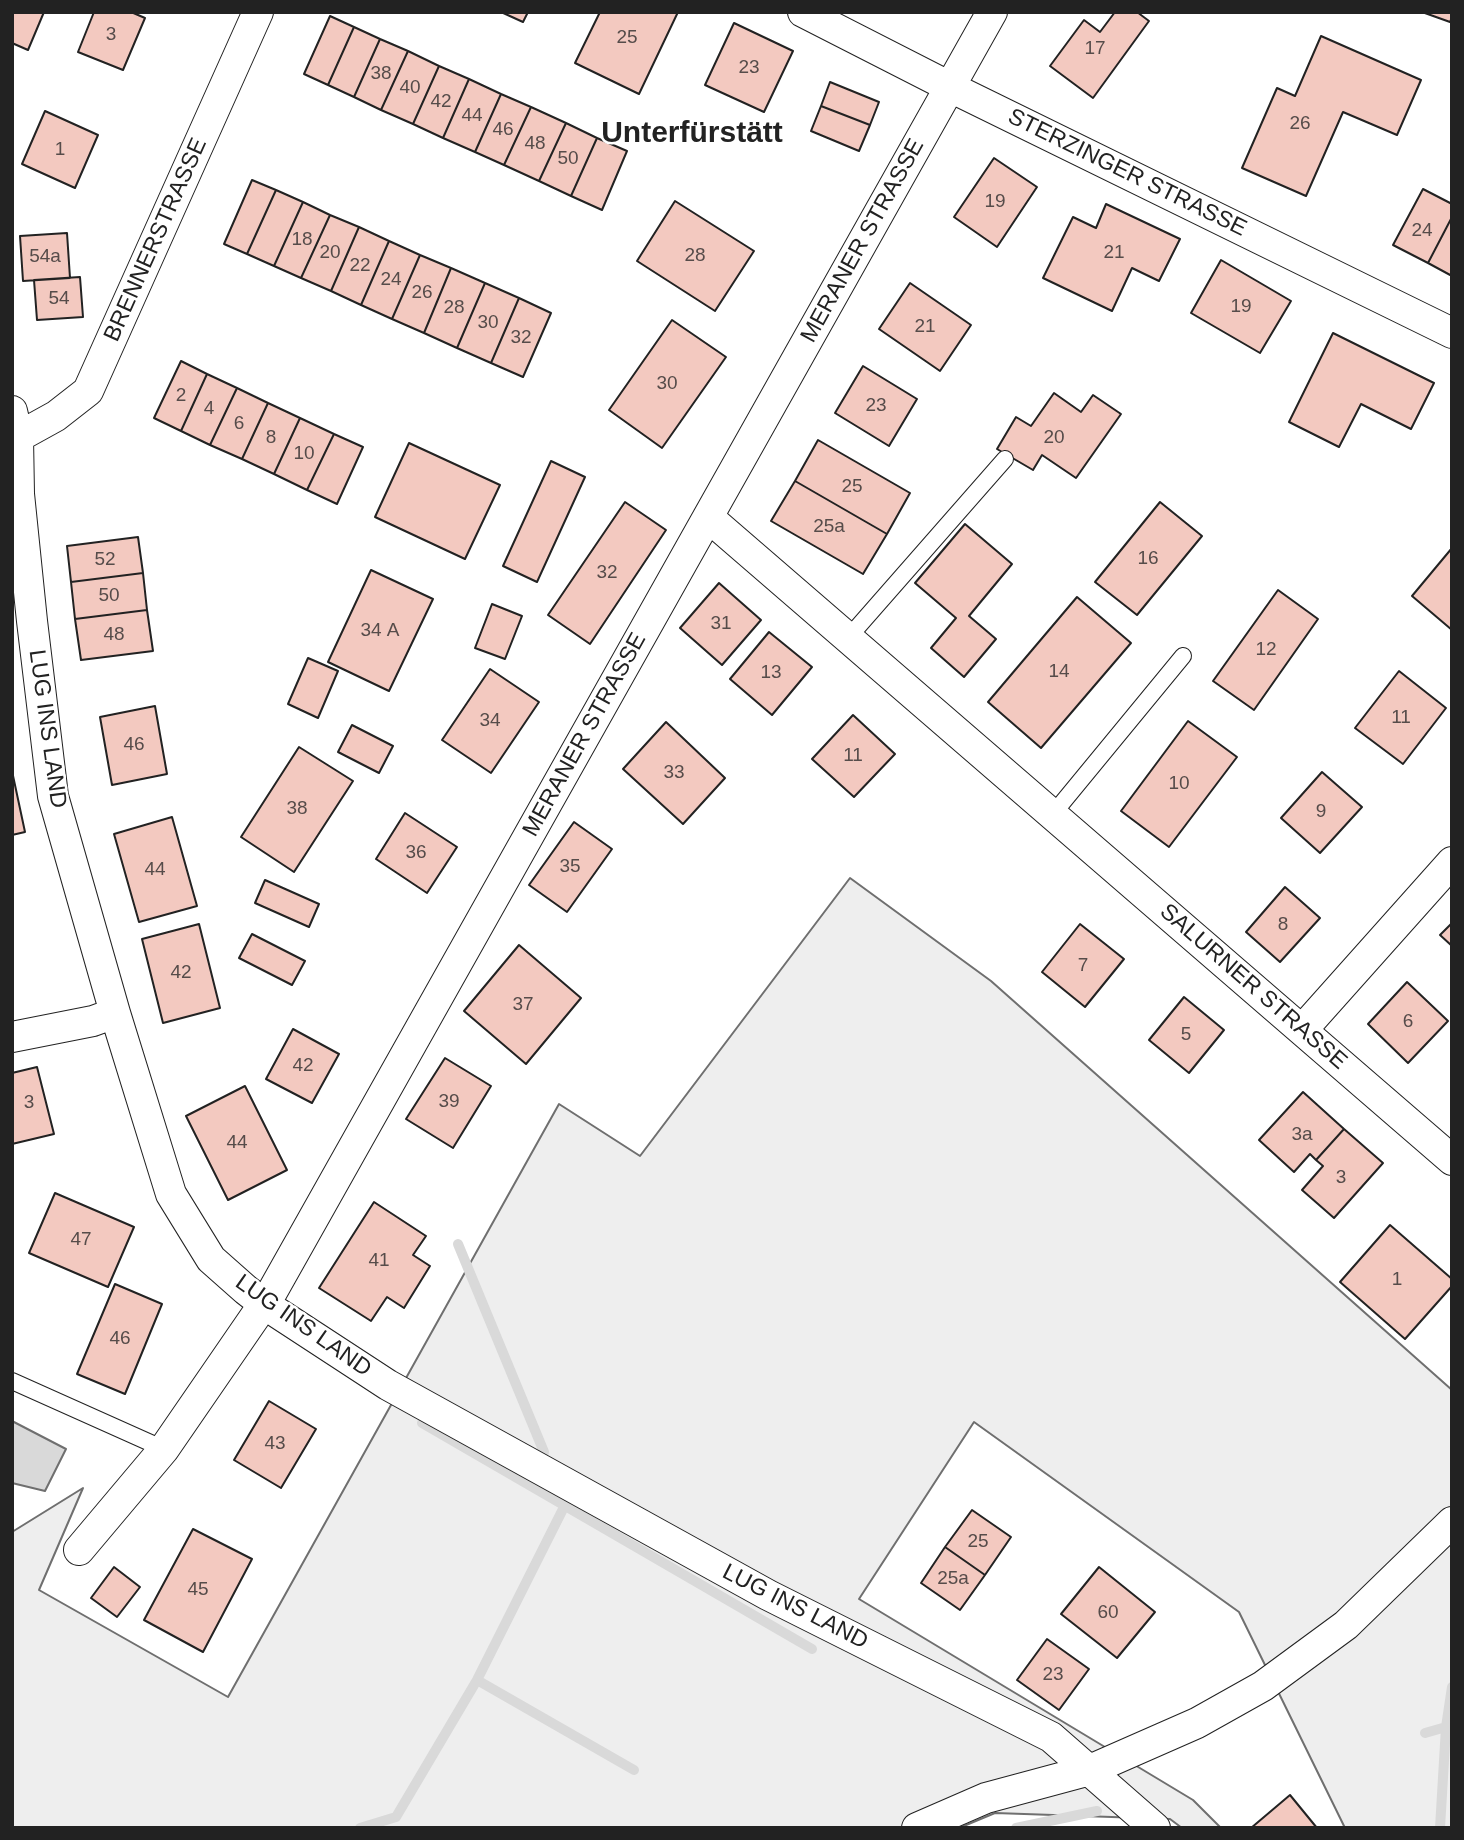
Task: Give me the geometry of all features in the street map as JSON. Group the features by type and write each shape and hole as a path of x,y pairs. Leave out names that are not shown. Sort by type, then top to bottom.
{"street":[{"name":"BRENNERSTRASSE","path":"14,430 56,416 88,391 258,12"},
{"name":"STERZINGER STRASSE","path":"803,12 1452,333"},
{"name":"MERANER STRASSE","path":"79,1550 164,1449 264,1304 992,12"},
{"name":"LUG INS LAND","path":"14,430 53,796 115,1013 171,1194 211,1259 264,1304 388,1385 768,1595 1051,1737 1155,1828"},
{"name":"SALURNER STRASSE","path":"708,517 1452,1160"},
{"path":"1303,1030 1452,862"},
{"path":"12,1037 93,1021 115,1013"},
{"path":"917,1828 986,1798 1090,1770 1198,1723 1263,1686 1346,1625 1452,1522"}],"lane":[{"path":"848,638 1005,458"},
{"path":"1053,814 1183,656"},
{"path":"12,1381 164,1449"}],"shaded area":[{"path":"850,878 991,981 1452,1390 1452,1828 1345,1828 1239,1612 974,1422 859,1599 1193,1800 1221,1828 1182,1828 1170,1819 995,1813 959,1828 12,1828 12,1532 83,1488 39,1590 228,1697 559,1104 640,1156"},
{"path":"12,1421 66,1449 45,1491 12,1483"}],"building":[{"path":"12,12 44,12 28,50 12,43"},
{"path":"94,12 131,12 145,18 123,70 78,52"},
{"path":"501,12 528,12 523,22"},
{"path":"600,12 678,12 639,94 575,63"},
{"path":"1115,12 1137,12 1149,21 1093,98 1050,66 1084,20 1100,32"},
{"path":"1422,12 1452,12 1452,17 1450,22"},
{"path":"330,16 354,27 328,85 304,74"},
{"path":"734,23 793,51 764,112 705,85"},
{"path":"354,27 380,39 354,97 328,85"},
{"path":"1321,36 1421,80 1397,135 1343,112 1306,196 1242,168 1277,88 1295,96"},
{"path":"380,39 408,51 381,110 354,97"},
{"path":"408,51 439,66 413,124 381,110"},
{"path":"439,66 469,79 443,138 413,124"},
{"path":"469,79 501,94 475,152 443,138"},
{"path":"830,82 879,102 870,125 821,106"},
{"path":"501,94 531,107 504,165 475,152"},
{"path":"821,106 870,125 859,151 811,131"},
{"path":"531,107 566,123 539,181 504,165"},
{"path":"45,111 98,135 75,188 22,164"},
{"path":"566,123 597,138 571,196 539,181"},
{"path":"597,138 627,151 602,210 571,196"},
{"path":"994,158 1037,187 997,247 954,217"},
{"path":"252,180 276,190 247,254 224,244"},
{"path":"1423,189 1452,204 1452,217 1428,263 1393,245"},
{"path":"276,190 303,202 274,266 247,254"},
{"path":"675,201 754,251 715,311 637,261"},
{"path":"303,202 330,215 301,278 274,266"},
{"path":"1106,204 1180,239 1159,281 1132,268 1112,311 1043,278 1073,217 1096,228"},
{"path":"330,215 359,227 331,291 301,278"},
{"path":"1452,217 1452,276 1428,263"},
{"path":"359,227 389,241 361,305 331,291"},
{"path":"67,233 70,278 23,281 20,236"},
{"path":"389,241 420,255 392,319 361,305"},
{"path":"420,255 451,268 424,333 392,319"},
{"path":"1221,260 1291,301 1260,353 1191,313"},
{"path":"451,268 485,283 457,348 424,333"},
{"path":"80,277 83,317 37,320 34,280"},
{"path":"485,283 519,298 491,363 457,348"},
{"path":"910,283 971,325 940,371 879,329"},
{"path":"519,298 551,313 523,377 491,363"},
{"path":"672,320 726,357 662,448 609,410"},
{"path":"1333,333 1434,383 1411,429 1361,404 1339,447 1289,422"},
{"path":"181,361 207,374 181,431 154,418"},
{"path":"863,366 917,399 889,446 835,413"},
{"path":"207,374 237,388 210,445 181,431"},
{"path":"237,388 268,403 242,459 210,445"},
{"path":"1054,393 1081,412 1093,395 1121,414 1076,478 1042,455 1033,470 997,449 1016,417 1031,426"},
{"path":"268,403 300,418 274,474 242,459"},
{"path":"300,418 334,434 307,490 274,474"},
{"path":"334,434 363,447 337,504 307,490"},
{"path":"818,440 910,493 887,534 795,481"},
{"path":"409,443 500,485 465,559 375,517"},
{"path":"551,461 585,477 537,582 503,566"},
{"path":"795,481 887,534 863,574 771,521"},
{"path":"625,502 666,530 590,644 548,615"},
{"path":"1160,502 1202,536 1137,615 1095,582"},
{"path":"965,524 1012,564 969,616 996,639 964,677 931,648 956,618 915,583"},
{"path":"138,537 143,573 71,582 67,546"},
{"path":"1452,548 1452,630 1412,596"},
{"path":"371,570 433,599 389,691 328,662"},
{"path":"143,573 147,610 75,619 71,582"},
{"path":"719,583 761,620 722,665 680,628"},
{"path":"1278,590 1318,619 1254,710 1213,681"},
{"path":"1077,597 1131,643 1041,748 988,702"},
{"path":"492,604 522,616 505,659 475,648"},
{"path":"147,610 153,651 81,660 75,619"},
{"path":"769,632 812,667 772,715 730,679"},
{"path":"308,658 338,671 318,718 288,704"},
{"path":"490,669 539,702 491,773 442,740"},
{"path":"1399,671 1446,708 1403,764 1355,728"},
{"path":"155,706 167,774 112,785 100,717"},
{"path":"853,715 895,754 854,797 812,759"},
{"path":"1188,721 1237,757 1169,847 1121,811"},
{"path":"666,722 725,778 683,824 623,769"},
{"path":"352,725 393,746 379,773 338,752"},
{"path":"299,747 353,781 294,872 241,837"},
{"path":"12,771 25,832 12,835"},
{"path":"1322,772 1362,807 1320,853 1281,818"},
{"path":"405,813 457,847 427,893 376,859"},
{"path":"172,817 197,906 139,922 114,834"},
{"path":"574,822 612,849 567,912 529,885"},
{"path":"265,880 319,904 309,927 255,903"},
{"path":"1285,887 1320,918 1280,962 1246,932"},
{"path":"1452,923 1452,946 1440,935"},
{"path":"199,924 220,1008 163,1023 142,939"},
{"path":"1080,924 1124,959 1085,1007 1042,972"},
{"path":"252,934 305,961 292,985 239,958"},
{"path":"519,945 581,998 526,1064 464,1011"},
{"path":"1407,982 1448,1021 1408,1063 1368,1024"},
{"path":"1184,997 1224,1030 1189,1073 1149,1040"},
{"path":"293,1029 339,1054 312,1103 266,1079"},
{"path":"445,1058 491,1086 453,1148 406,1119"},
{"path":"37,1067 54,1134 12,1144 12,1073"},
{"path":"245,1086 287,1170 228,1200 186,1116"},
{"path":"1303,1092 1344,1129 1316,1160 1310,1154 1294,1172 1259,1140"},
{"path":"1344,1129 1383,1163 1334,1218 1302,1190 1323,1166 1316,1160"},
{"path":"55,1193 134,1227 108,1287 29,1253"},
{"path":"374,1202 426,1236 413,1255 430,1266 404,1308 387,1297 371,1321 319,1288"},
{"path":"1390,1225 1452,1279 1452,1286 1405,1339 1340,1282"},
{"path":"115,1284 162,1304 125,1394 77,1374"},
{"path":"269,1401 316,1429 281,1488 234,1460"},
{"path":"972,1510 1011,1537 985,1575 945,1547"},
{"path":"193,1529 252,1559 203,1652 144,1620"},
{"path":"945,1547 985,1575 960,1610 921,1583"},
{"path":"114,1567 140,1587 117,1617 91,1598"},
{"path":"1099,1567 1155,1612 1117,1658 1061,1614"},
{"path":"1047,1639 1089,1669 1059,1710 1017,1680"},
{"path":"1290,1795 1317,1828 1251,1828"}],"waterway":[{"path":"458,1244 544,1452"},
{"path":"422,1423 812,1649"},
{"path":"360,1828 396,1817 477,1680 564,1507"},
{"path":"477,1680 634,1770"},
{"path":"1440,1828 1446,1727 1452,1687"},
{"path":"1425,1733 1446,1727"},
{"path":"1016,1828 1097,1811"}],"district":[{"name":"Unterfürstätt","path":"692,134"}]}
